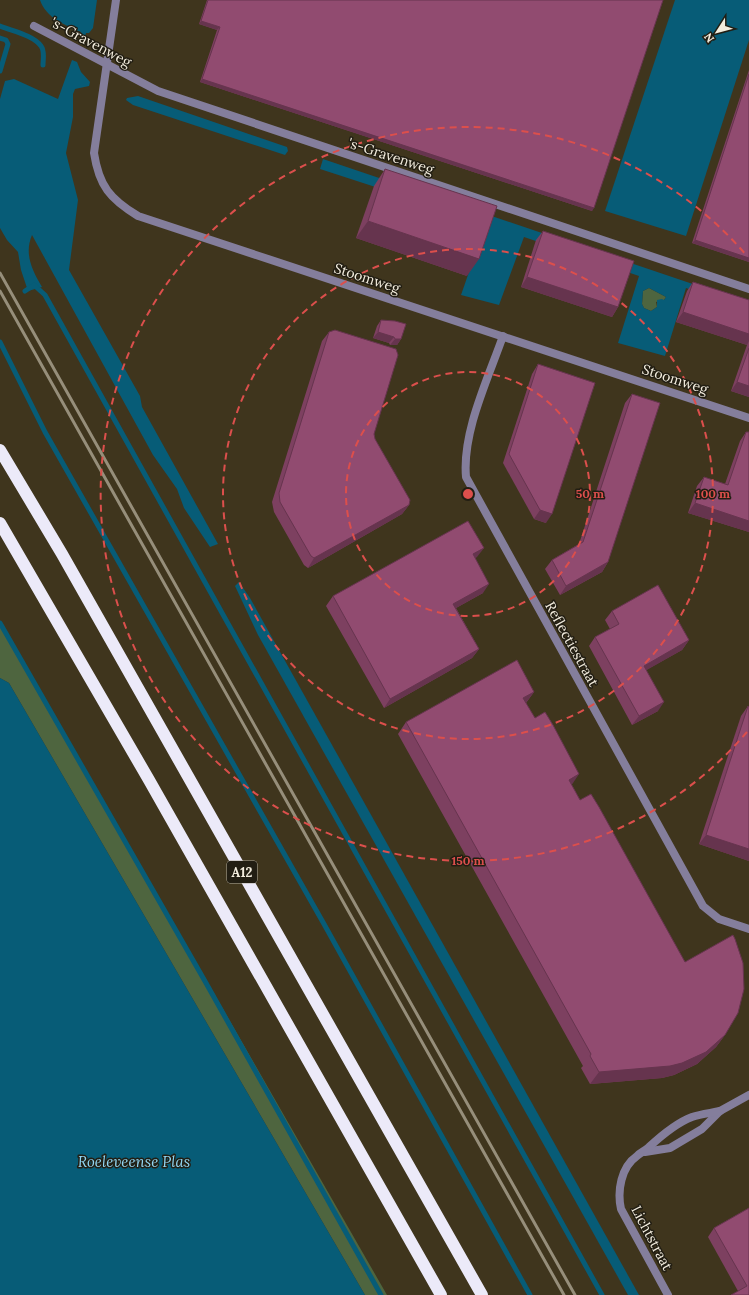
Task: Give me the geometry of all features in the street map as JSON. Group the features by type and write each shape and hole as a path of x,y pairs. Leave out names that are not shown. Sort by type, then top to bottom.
{"highway":[{"name":"A12","path":"0,450 66,561 482,1295"},
{"name":"A12","path":"0,523 153,787 441,1295"}],"street":[{"name":"Stoomweg","path":"116,0 94,152 97,172 106,188 118,204 138,216 749,418"},
{"name":"'s-Gravenweg","path":"34,26 158,91 749,289"},
{"name":"Reflectiestraat","path":"503,336 467,438 464,459 466,477 703,906 719,919 749,929"},
{"path":"644,1152 670,1148 702,1129 720,1112 749,1095"},
{"name":"Lichtstraat","path":"668,1295 628,1223 619,1198 619,1186 627,1168 636,1156 644,1152 662,1134 692,1117 720,1112"}],"green space":[{"path":"649,288 666,297 664,300 656,302 657,307 651,311 644,308 642,304 643,291"},
{"path":"0,626 137,859 387,1295 365,1295 9,683 0,678"}],"water":[{"path":"40,0 97,0 93,28 89,33 86,33 85,37 81,36 81,32 63,24 51,16"},
{"path":"675,0 749,0 749,40 686,236 605,211"},
{"path":"72,60 77,62 81,72 90,82 89,86 75,89 73,94 73,117 66,153 78,200 69,270 140,396 142,407 218,544 210,547 184,508 177,489 153,455 32,235 29,249 30,262 42,287 28,291 21,270 18,252 7,240 0,228 0,99 5,81 14,79 58,99"},
{"path":"138,96 287,147 288,151 285,155 133,105 126,100 127,98"},
{"path":"323,159 749,303 749,310 686,288 665,356 618,343 639,276 524,237 499,305 461,295 486,223 320,169","holes":["649,288 666,297 664,300 657,300 657,307 651,311 644,308 642,304 643,291"]},
{"path":"239,582 250,598 639,1295 628,1295 258,635 235,586"},
{"name":"Roeleveense Plas","path":"0,678 9,683 365,1295 0,1295"}],"building":[{"path":"208,0 663,0 594,208 202,79 220,27 201,21"},
{"path":"749,74 749,258 695,240"},
{"path":"385,169 497,206 479,259 368,221"},
{"path":"543,231 634,261 618,307 527,277"},
{"path":"693,282 749,300 749,334 683,312"},
{"path":"381,320 395,321 406,324 401,339 395,339 394,337 378,332"},
{"path":"335,330 396,349 398,355 374,434 375,439 410,500 409,505 314,558 311,556 280,502 279,493 329,332"},
{"path":"749,348 749,386 737,382"},
{"path":"538,364 595,383 552,514 540,510 509,454"},
{"path":"632,394 660,403 608,562 566,586 552,560 583,542"},
{"path":"746,432 749,432 749,521 695,503 704,477 728,485"},
{"path":"468,521 484,548 473,554 489,584 453,604 479,649 390,699 333,596"},
{"path":"658,585 689,640 644,666 664,702 639,716 595,637 619,624 612,611"},
{"path":"517,660 534,692 523,698 535,718 545,712 553,725 579,774 569,780 580,800 591,794 685,962 733,935 735,939 743,963 744,989 738,1013 725,1035 706,1052 682,1063 670,1066 599,1072 590,1056 591,1054 406,722"},
{"path":"748,706 749,707 749,849 706,835"},
{"path":"749,1208 749,1295 731,1295 747,1286 714,1228"}],"waterway":[{"path":"0,26 28,36 37,42 43,50 43,65"},
{"path":"0,38 6,40 8,44 0,71"},
{"path":"25,291 34,285 45,295 602,1295"},
{"path":"0,342 45,432 324,924 530,1295"},
{"path":"0,623 206,983 381,1295"}],"railway":[{"path":"0,273 575,1295"},
{"path":"0,291 564,1295"}]}
